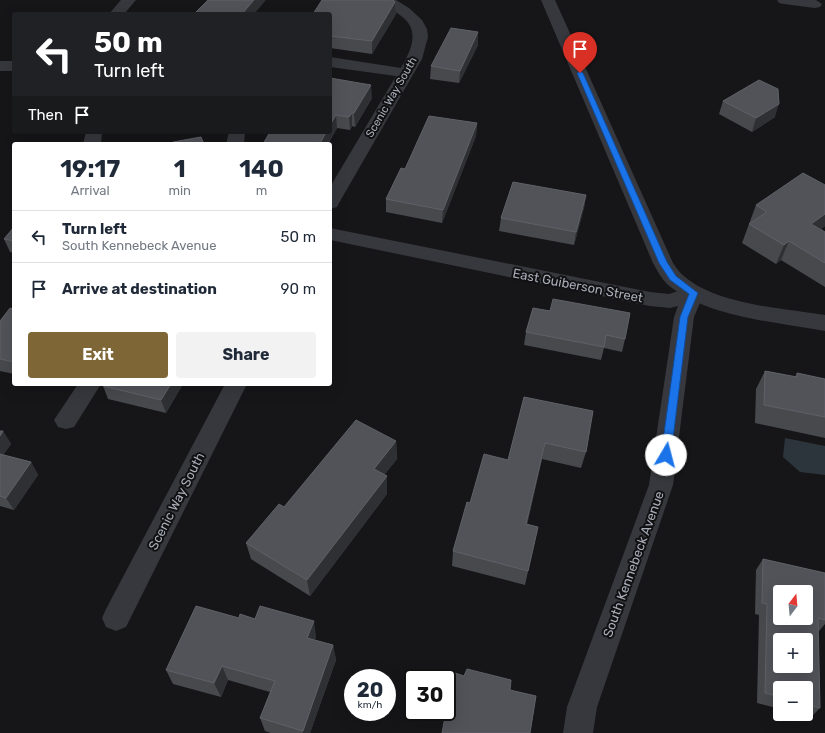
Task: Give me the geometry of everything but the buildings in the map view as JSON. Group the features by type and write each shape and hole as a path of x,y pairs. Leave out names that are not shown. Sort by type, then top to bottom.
{"street":[{"path":"118,12 129,0"},
{"name":"Scenic Way South","path":"332,199 404,73 414,59 420,45 420,28 409,16 386,0"},
{"path":"548,0 663,263 673,278 694,293 737,306 825,323"},
{"path":"784,0 815,4"},
{"path":"332,62 404,73"},
{"path":"0,66 12,66"},
{"name":"East Guiberson Street","path":"332,234 650,300 670,301 694,293"},
{"name":"South Kennebeck Avenue","path":"578,733 582,708 662,485 684,317 694,293"},
{"path":"66,420 89,386"},
{"name":"Scenic Way South","path":"116,618 235,386"}],"shaded area":[{"path":"785,438 825,446 825,475 800,472 783,457"}],"route":[{"path":"580,73 663,263 673,278 694,293 684,317 666,455"}]}
